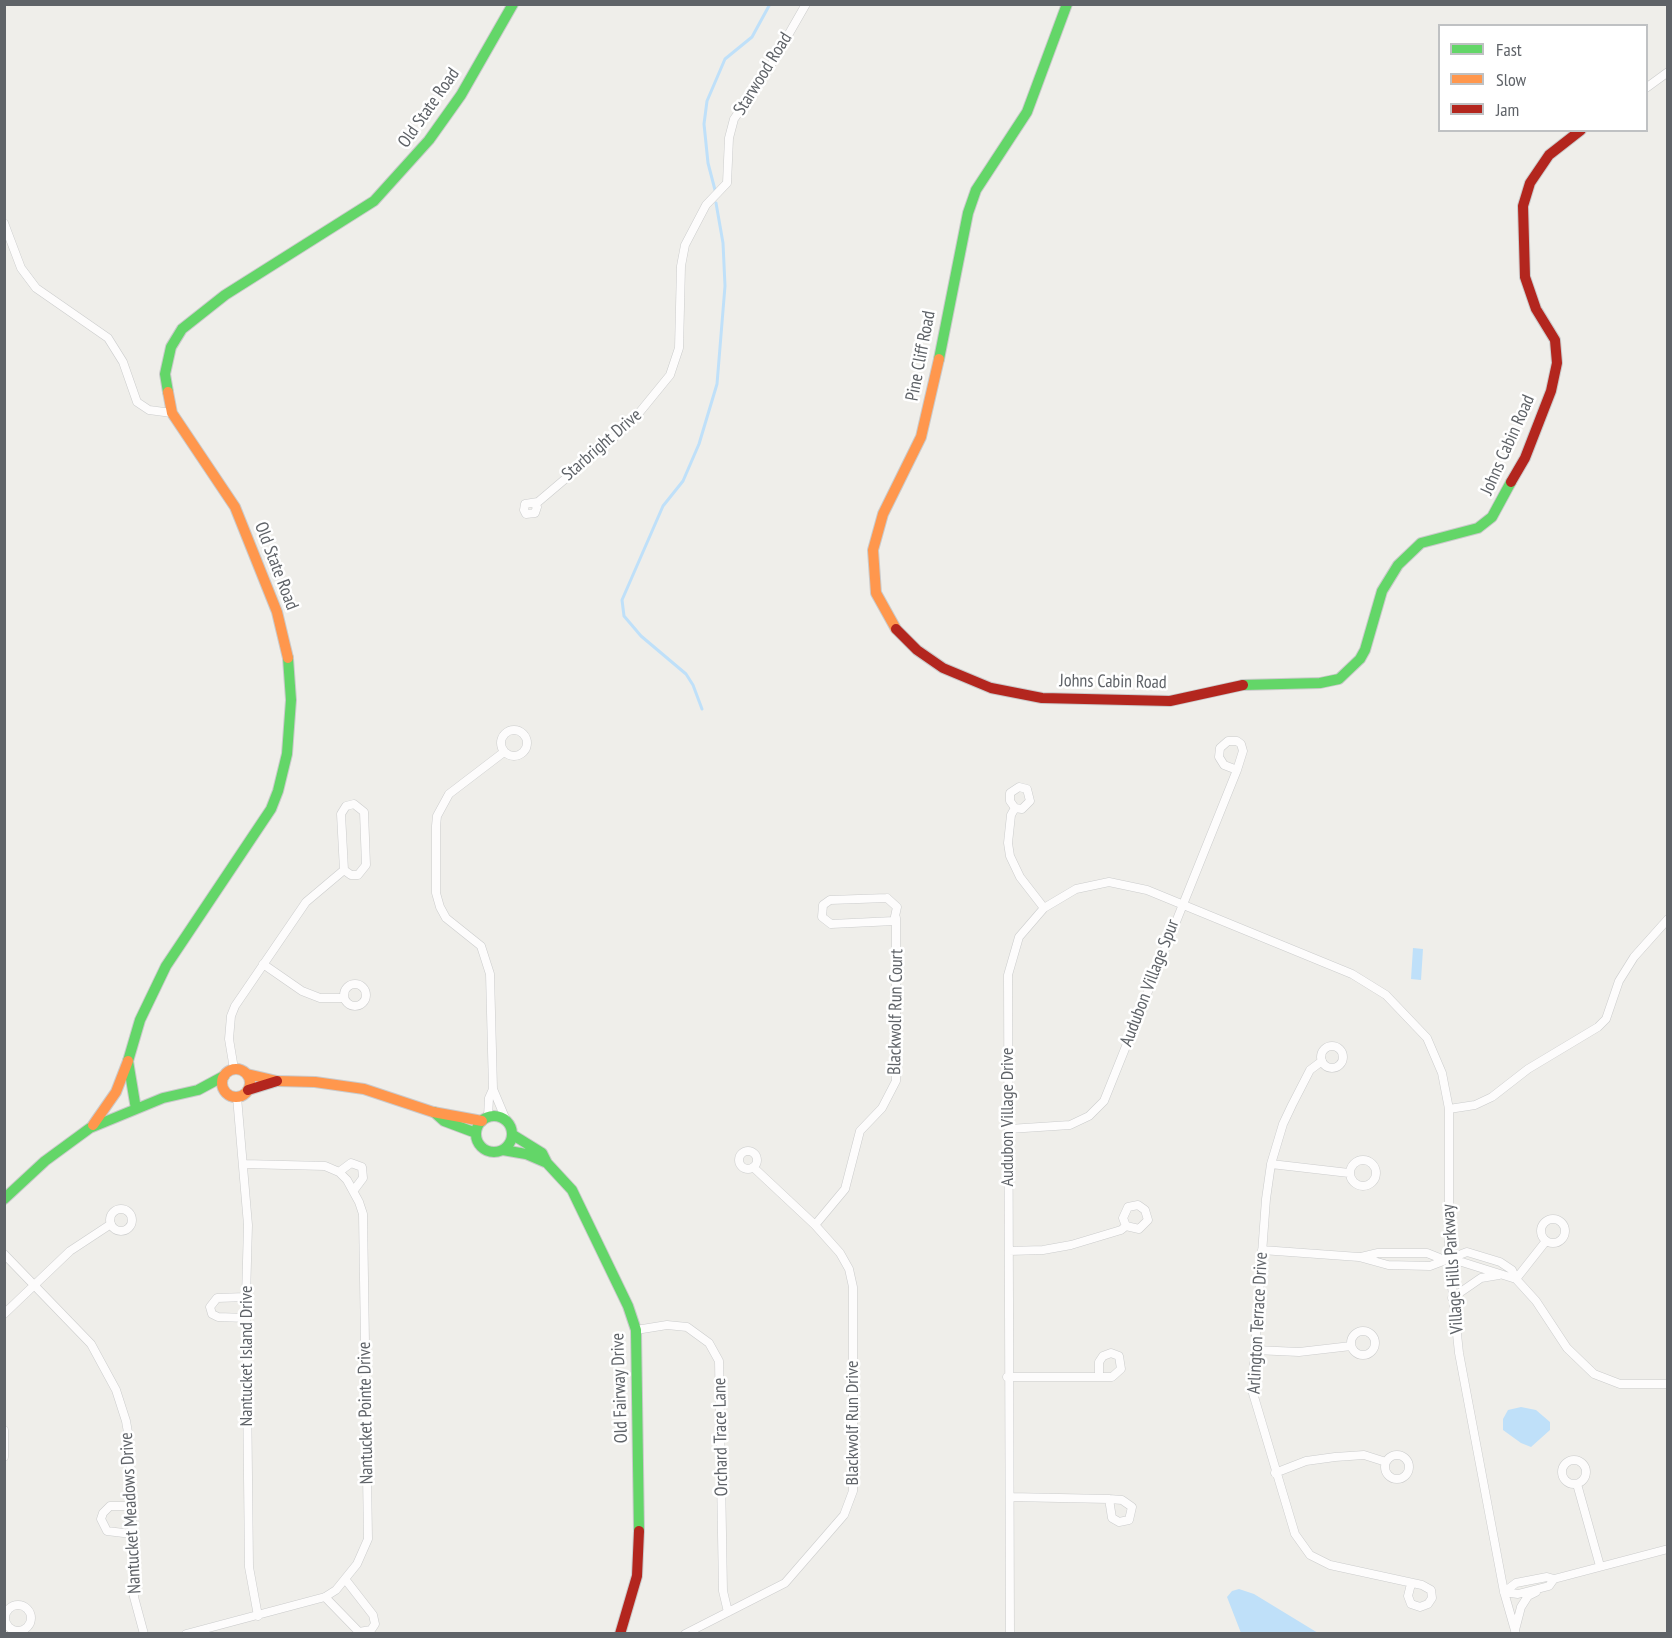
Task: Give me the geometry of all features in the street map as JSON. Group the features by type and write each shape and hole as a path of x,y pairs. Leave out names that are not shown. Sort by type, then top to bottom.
{"street":[{"name":"Old State Road","path":"136,1108 128,1061 140,1020 151,993 261,826 278,791 287,754 291,700 288,658 277,612 235,507 172,413 165,374 176,336 225,295 374,201 429,140 461,95 513,4"},
{"name":"Starwood Road","path":"727,183 729,138 734,119 767,72 806,4"},
{"name":"Pine Cliff Road","path":"972,683 943,668 917,650 896,630 876,593 873,550 883,514 921,437 938,365 968,213 985,175 1027,112 1067,4"},
{"path":"1648,87 1668,72"},
{"name":"Johns Cabin Road","path":"972,683 1042,698 1170,701 1253,683 1320,683 1339,679 1360,660 1382,591 1398,565 1421,543 1478,528 1492,517 1525,458 1551,391 1557,363 1555,340 1536,309 1525,277 1522,237 1523,206 1530,183 1550,155 1579,132"},
{"name":"Starbright Drive","path":"534,503 613,440 644,409 670,375 679,348 681,266 685,245 706,205 727,183"},
{"path":"4,223 21,268 36,288 108,338 123,362 137,402 148,410 172,413"},
{"path":"493,1089 485,1119 476,1133 484,1149 497,1152 508,1146 513,1135 493,1089 490,974 481,946 446,918 440,907 436,893 436,826 442,805 449,794 504,752"},
{"name":"Audubon Village Spur","path":"1009,1129 1070,1125 1084,1119 1098,1108 1108,1090 1181,904 1237,770"},
{"path":"354,804 364,812 366,865 358,874 351,875 344,870 341,814 346,806 354,804"},
{"path":"1015,808 1010,819 1010,856 1020,877 1044,908"},
{"path":"234,1069 229,1039 231,1016 263,964 306,902 344,870"},
{"name":"Audubon Village Drive","path":"1010,1634 1007,1377 1010,964 1018,937 1044,908 1076,889 1109,882 1137,887 1319,960"},
{"name":"Blackwolf Run Court","path":"815,1225 845,1189 857,1137 864,1123 882,1108 896,1081 897,907 887,898 830,900 821,909 824,921 831,924 886,923 896,918"},
{"path":"1449,1109 1475,1104 1492,1097 1528,1069 1598,1028 1606,1018 1619,981 1634,957 1668,919"},
{"name":"Village Hills Parkway","path":"1319,960 1352,974 1386,995 1416,1023 1427,1038 1442,1073 1449,1109 1445,1258 1504,1592 1515,1632"},
{"path":"263,964 302,991 320,998 344,998"},
{"path":"90,1128 116,1092 128,1061"},
{"name":"Arlington Terrace Drive","path":"1322,1061 1310,1070 1292,1105 1283,1124 1271,1164 1252,1390 1295,1534 1310,1555 1330,1565 1411,1584"},
{"path":"234,1069 277,1081 315,1082 364,1089 433,1112 485,1119 496,1116 506,1120"},
{"path":"4,1199 45,1161 90,1128 163,1098 198,1090 234,1069"},
{"path":"248,1074 248,1090"},
{"path":"224,1076 222,1084 226,1092"},
{"path":"198,1090 226,1092 237,1097 248,1090 277,1081"},
{"name":"Nantucket Island Drive","path":"237,1097 248,1225 246,1318 249,1567 258,1616"},
{"path":"433,1112 444,1121 476,1133"},
{"name":"Old Fairway Drive","path":"513,1135 542,1152 547,1163 572,1190 628,1306 636,1330 639,1556 637,1576 620,1634"},
{"name":"Old Fairway Drive","path":"503,1150 526,1154 547,1163"},
{"path":"244,1164 310,1164 325,1166 339,1172 351,1163 362,1167 363,1178 354,1190"},
{"path":"1271,1164 1349,1173"},
{"name":"Blackwolf Run Drive","path":"685,1634 785,1582 844,1515 852,1501 853,1287 845,1260 815,1225 753,1167"},
{"name":"Nantucket Pointe Drive","path":"186,1634 326,1597 345,1579 362,1556 368,1539 363,1214 354,1190 339,1172"},
{"path":"4,1314 34,1284 88,1237 111,1224"},
{"path":"1009,1251 1043,1250 1071,1245 1121,1230 1126,1226"},
{"path":"1516,1279 1545,1241"},
{"path":"1262,1250 1359,1257 1380,1263 1430,1266 1463,1252 1477,1253 1500,1262 1512,1270 1516,1279 1536,1300 1567,1347 1594,1374 1620,1384 1668,1384"},
{"path":"1359,1257 1378,1253 1427,1253 1516,1279"},
{"name":"Nantucket Meadows Drive","path":"4,1254 91,1344 116,1390 126,1421 130,1444 134,1597 144,1634"},
{"path":"1452,1298 1481,1278 1501,1275"},
{"path":"246,1297 217,1298 210,1307 212,1314 218,1317 246,1318"},
{"name":"Orchard Trace Lane","path":"636,1330 667,1325 687,1327 709,1343 719,1361 723,1591 728,1612"},
{"path":"1255,1350 1299,1352 1351,1347"},
{"path":"1007,1377 1112,1377 1119,1372 1122,1364 1119,1356 1111,1353 1103,1356 1099,1362 1099,1376"},
{"path":"4,1430 4,1457"},
{"path":"1275,1473 1306,1461 1349,1456 1370,1456 1386,1462"},
{"path":"1577,1484 1600,1566"},
{"path":"1010,1497 1109,1499 1122,1500 1130,1503 1133,1511 1129,1520 1122,1523 1112,1518 1109,1499"},
{"path":"132,1506 110,1506 101,1519 107,1531 132,1534"},
{"path":"1504,1592 1516,1583 1547,1577 1554,1579 1668,1549"},
{"path":"326,1597 359,1632 371,1630 375,1624 373,1616 345,1579"},
{"path":"1504,1592 1518,1594 1549,1586 1554,1579"},
{"path":"1515,1632 1521,1607 1528,1596 1543,1587"}],"water":[{"path":"1413,948 1423,949 1421,980 1411,979"},
{"path":"1521,1407 1536,1410 1550,1422 1550,1430 1531,1447 1503,1430 1503,1419 1508,1410"},
{"path":"1239,1589 1254,1594 1318,1633 1241,1633 1227,1597 1232,1591"}],"waterway":[{"path":"715,190 708,163 704,124 707,101 725,59 752,37 770,4"},
{"path":"702,709 686,674 641,636 624,616 622,600 663,506 683,481 699,444 717,384 725,286 723,243 716,203"}],"traffic: fast":[{"path":"168,392 165,374 171,347 182,329 225,295 374,201 429,140 461,95 513,4"},
{"path":"939,359 968,213 976,190 1027,112 1067,4"},
{"path":"1243,685 1320,683 1339,679 1360,659 1365,650 1382,591 1398,565 1421,543 1478,528 1492,517 1511,482"},
{"path":"136,1109 128,1061 140,1020 166,966 271,809 278,791 287,754 291,700 288,658"},
{"path":"4,1199 45,1161 90,1128 163,1098 198,1090 224,1076"},
{"path":"434,1112 444,1121 476,1133"},
{"path":"494,1116 507,1121 512,1134 507,1147 494,1152 481,1147 476,1134 481,1121 494,1116"},
{"path":"513,1135 542,1153 547,1163 572,1190 628,1306 636,1330 639,1531"},
{"path":"503,1150 526,1154 547,1163"}],"traffic: slow":[{"path":"896,629 876,593 873,550 883,514 921,437 939,359"},
{"path":"168,392 172,413 235,507 277,612 288,658"},
{"path":"93,1125 116,1092 128,1061"},
{"path":"236,1069 246,1073 250,1083 246,1093 236,1097 226,1093 222,1083 226,1073 236,1069"},
{"path":"247,1074 277,1081 315,1082 364,1089 433,1112 482,1121"}],"traffic: jam":[{"path":"1511,482 1525,458 1551,391 1557,363 1555,340 1536,309 1525,277 1523,206 1530,183 1549,155 1578,132"},
{"path":"896,629 917,650 943,668 991,688 1042,698 1170,701 1243,685"},
{"path":"248,1090 277,1081"},
{"path":"620,1634 637,1576 639,1531"}]}
